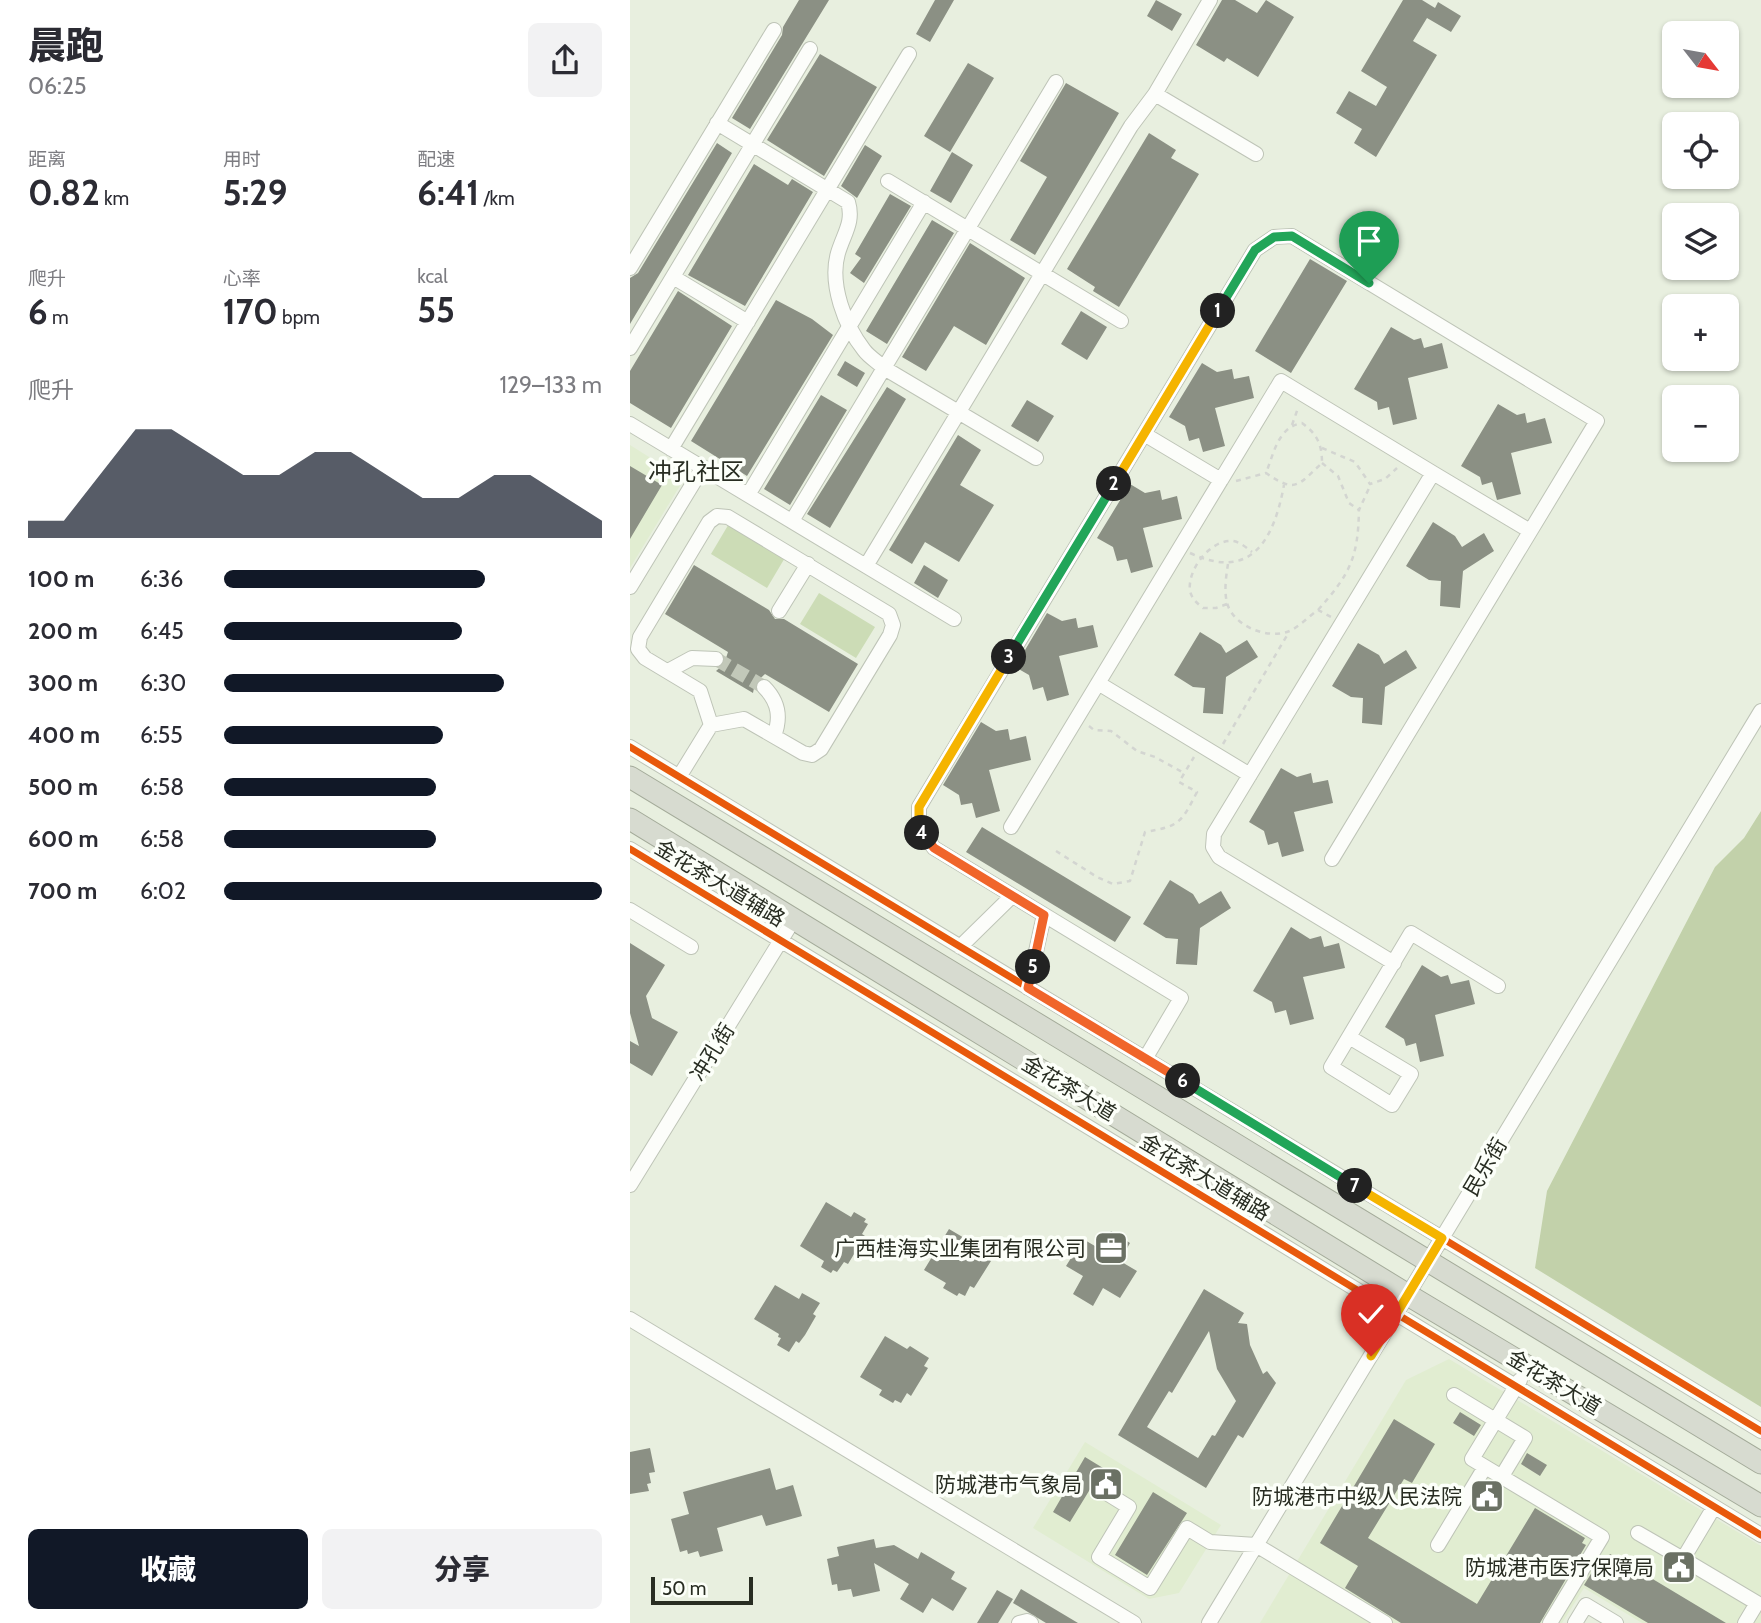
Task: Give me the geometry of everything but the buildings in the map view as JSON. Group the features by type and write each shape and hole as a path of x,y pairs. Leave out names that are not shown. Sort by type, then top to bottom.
{"highway":[{"name":"金花茶大道","path":"630,777 1761,1463"},
{"name":"金花茶大道","path":"630,819 1408,1295 1761,1506"}],"street":[{"path":"866,566 1210,0"},
{"path":"630,268 774,30"},
{"path":"630,348 810,49"},
{"path":"671,449 909,54"},
{"path":"792,521 1056,82"},
{"path":"1155,94 1256,154"},
{"path":"717,123 848,202 852,215 836,257 837,295 849,326 865,352 884,368 1036,458"},
{"path":"888,181 1121,321"},
{"path":"748,495 924,202"},
{"path":"1145,1059 1181,998 934,848 919,828 919,807 1255,250 1274,237 1292,236 1597,421 1332,859"},
{"path":"673,277 748,322"},
{"path":"1011,827 1281,381 1530,531"},
{"path":"630,424 954,619"},
{"path":"1144,434 1221,480"},
{"path":"630,587 702,467"},
{"path":"1394,963 1219,857 1213,847 1214,834 1433,472"},
{"path":"679,777 711,724 700,691 645,658 638,649 640,637 709,522 717,516 728,517 889,614 893,625 890,635 821,749 811,755 803,753 744,719 711,724"},
{"path":"779,611 808,564"},
{"path":"668,671 692,658 716,659"},
{"path":"1098,683 1250,775"},
{"path":"764,687 777,706 779,722 774,737"},
{"name":"民乐街","path":"1209,1623 1761,711"},
{"path":"630,747 1761,1431"},
{"name":"金花茶大道辅路","path":"630,849 1761,1535"},
{"path":"960,947 1012,896"},
{"path":"630,910 691,947"},
{"path":"1028,988 1044,915"},
{"name":"冲孔街","path":"630,1185 794,919"},
{"path":"1349,1037 1411,1074 1392,1105 1331,1068 1349,1037 1394,963 1411,933 1498,986"},
{"path":"630,1319 1135,1623"},
{"path":"1528,1367 1472,1459 1602,1537 1550,1623"},
{"path":"1454,1395 1525,1438 1502,1476"},
{"path":"1438,1545 1485,1466"},
{"path":"1100,1489 1129,1507 1099,1557 1150,1588 1187,1528 1210,1542 1256,1545 1385,1623"},
{"path":"1683,1559 1714,1507"},
{"path":"1638,1533 1757,1604 1745,1623"},
{"path":"1575,1623 1586,1605 1616,1623"},
{"path":"1019,1623 1031,1623"}],"path":[{"path":"1266,473 1278,440 1292,425 1302,394"},
{"path":"1266,473 1284,485 1300,484 1322,463 1322,448 1314,431 1302,423 1292,425"},
{"path":"1322,448 1355,462 1370,484"},
{"path":"1217,754 1289,632 1318,610 1345,577 1359,540 1359,510 1370,484 1385,479 1409,458"},
{"path":"1322,463 1338,477 1349,503 1359,510"},
{"path":"1221,480 1239,482 1266,473"},
{"path":"1180,548 1202,558 1228,564 1240,562 1272,530 1279,514 1284,485"},
{"path":"1227,604 1216,608 1203,608 1195,601 1190,590 1193,574 1210,547 1222,541 1237,541 1252,552"},
{"path":"1228,564 1227,604 1236,619 1254,630 1272,634 1289,632"},
{"path":"1318,610 1342,623"},
{"path":"1078,717 1094,730 1111,731 1137,751 1155,757 1184,773"},
{"path":"1056,851 1112,884 1130,881 1145,832 1168,828 1183,819 1197,792 1179,782 1201,745"}],"shaded area":[{"path":"630,445 684,479 630,568"},
{"path":"730,522 786,556 767,588 711,554"},
{"path":"819,593 875,627 856,658 800,624"},
{"path":"1761,811 1761,1407 1535,1268 1547,1191 1715,867 1744,838"},
{"name":"防城港市中级人民法院","path":"1449,1359 1761,1546 1761,1623 1642,1623 1584,1588 1562,1623 1260,1623 1406,1380"},
{"name":"防城港市气象局","path":"1085,1442 1221,1525 1179,1593 1149,1599 1033,1528"}],"tunnel":[{"path":"716,659 764,687"}],"cycle path":[{"path":"630,747 1761,1431"},
{"path":"630,849 1761,1535"}],"place":[{"name":"广西桂海实业集团有限公司","path":"1111,1248"},
{"name":"防城港市气象局","path":"1106,1484"},
{"name":"防城港市中级人民法院","path":"1487,1496"},
{"name":"防城港市医疗保障局","path":"1679,1567"}],"district":[{"name":"冲孔社区","path":"696,471"}],"route":[{"path":"1369,283 1292,236 1274,237 1255,250 919,807 919,828 934,848 1044,915 1028,988 1442,1238 1371,1356"}]}
